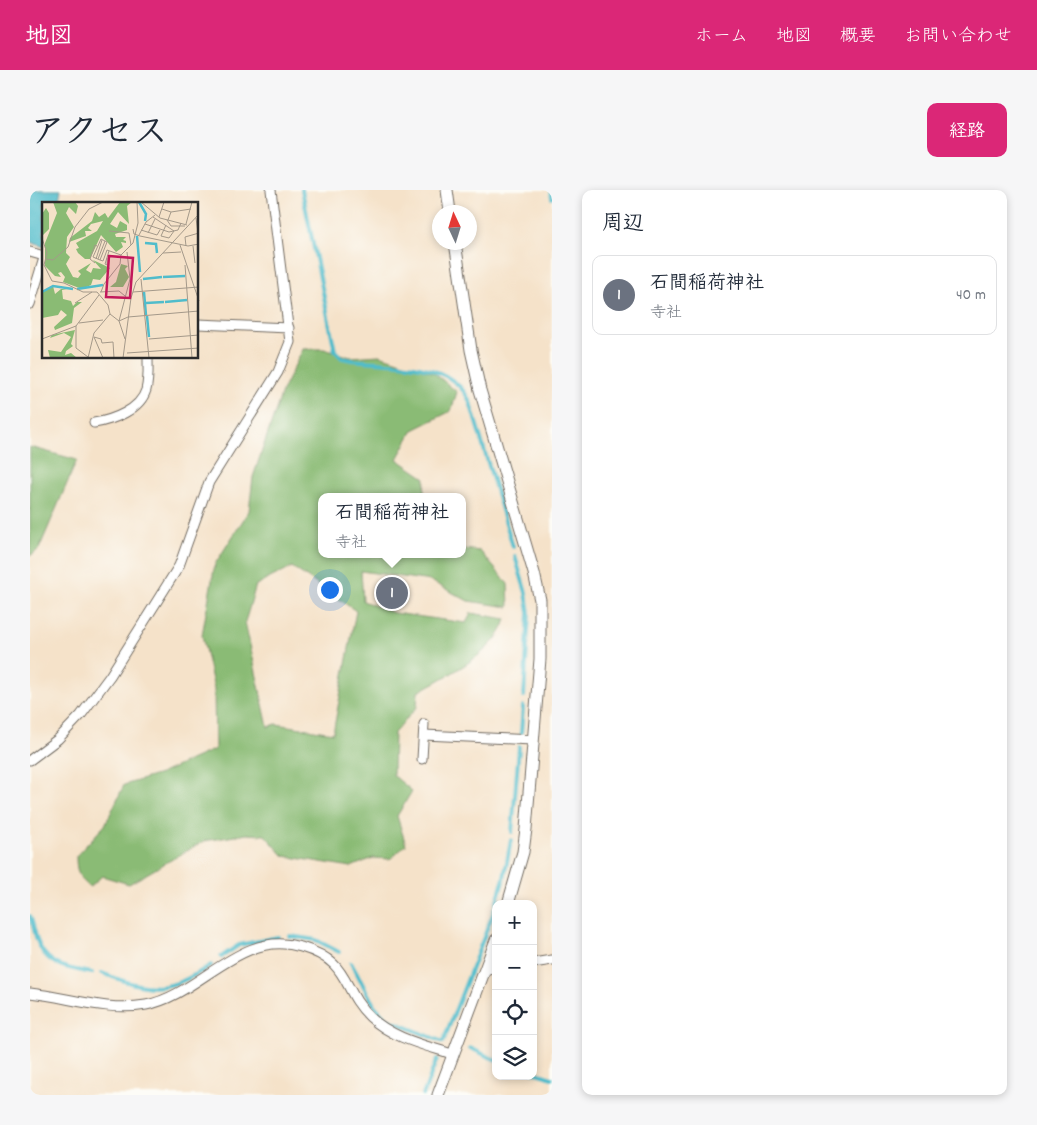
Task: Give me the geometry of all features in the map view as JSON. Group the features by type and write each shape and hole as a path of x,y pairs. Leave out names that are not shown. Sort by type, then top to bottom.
{"street":[{"path":"30,760 58,739 81,715 110,676 179,566 209,482 278,372 286,355 290,342 289,328 271,190"},
{"path":"447,190 449,205"},
{"path":"456,250 471,350 480,390 495,447 534,573 540,600 540,659 523,852 509,900"},
{"path":"30,252 42,256"},
{"path":"30,304 42,264"},
{"path":"199,324 289,328"},
{"path":"94,423 117,417 139,401 146,389 148,359"},
{"path":"422,759 424,724"},
{"path":"424,735 532,740"},
{"path":"30,994 119,1008 147,1005 180,993 245,952 277,944 299,946 331,960 340,970 368,1015 378,1024 397,1034 452,1054"},
{"path":"438,1095 452,1054 490,968 495,945"},
{"path":"537,962 552,960"}],"green space":[{"path":"303,349 324,349 350,357 380,355 434,373 457,392 451,411 413,430 397,459 425,478 424,493 318,493 318,558 466,558 466,549 480,551 508,584 509,607 468,601 431,581 361,571 363,601 394,613 466,623 471,613 506,619 501,631 493,642 482,652 456,671 418,692 417,707 394,733 393,775 412,791 397,816 406,845 390,859 373,858 351,867 284,856 265,835 247,834 204,841 129,884 102,876 90,887 78,873 76,856 105,825 124,785 160,774 215,749 214,689 202,635 215,564 249,511 253,477 283,389","holes":["292,567 356,611 333,733 276,724 268,727 245,622 256,585"]},
{"path":"30,447 77,460 39,549 30,556"}],"water":[{"path":"30,190 61,190 58,202 42,202 42,246 30,242"}],"waterway":[{"path":"302,190 335,351 342,358 401,364 435,371 449,378 461,388 470,402 513,547"},
{"path":"551,190 552,198"},
{"path":"515,556 526,593 529,613 524,696"},
{"path":"521,733 523,706"},
{"path":"512,832 519,747"},
{"path":"497,900 504,878 511,840"},
{"path":"30,916 38,943 49,959 62,966 92,973"},
{"path":"351,963 374,1005 387,1019 443,1042 492,916"},
{"path":"290,936 316,940 339,952"},
{"path":"221,957 239,945 278,937"},
{"path":"102,973 133,984 158,987 183,981 211,965"},
{"path":"470,1048 492,1058"},
{"path":"423,1095 437,1059"},
{"path":"537,1073 552,1078"}],"place":[{"name":"石間稲荷神社","path":"392,593"}]}
